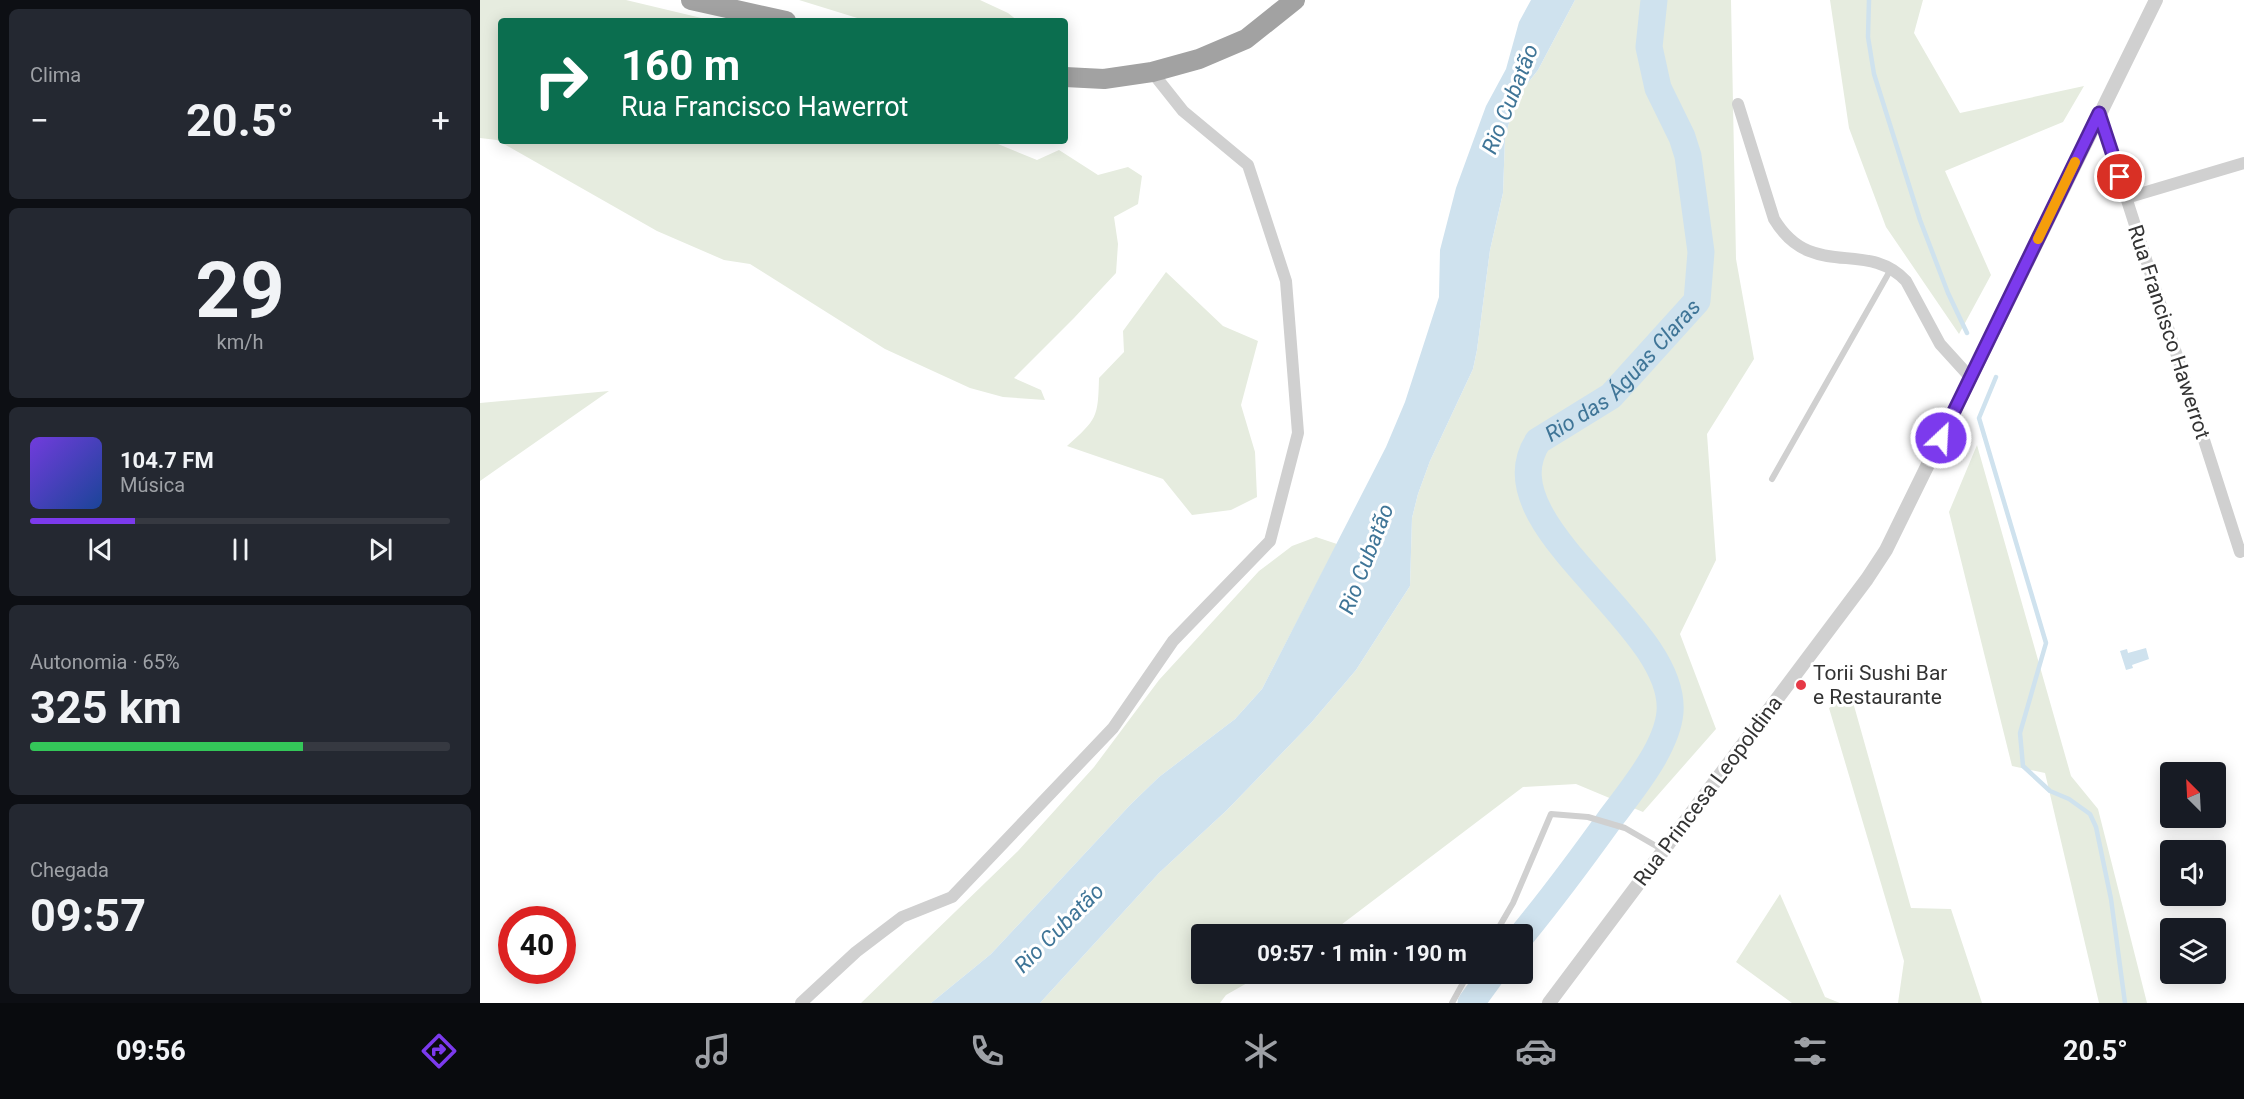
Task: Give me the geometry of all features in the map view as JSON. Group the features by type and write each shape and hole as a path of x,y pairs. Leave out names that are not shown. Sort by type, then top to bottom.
{"highway":[{"path":"691,0 772,18"},
{"path":"1068,78 1104,79 1152,72 1199,59 1246,39 1295,0"}],"street":[{"name":"Rua Princesa Leopoldina","path":"1549,1003 1867,579 1886,550 2156,0"},
{"path":"801,1003 856,952 902,917 952,897 1113,728 1173,641 1270,541 1298,433 1286,281 1248,165 1183,111 1152,72"},
{"path":"1738,104 1774,219 1780,230 1807,252 1868,261 1892,269 1906,281 1940,344 1970,377"},
{"name":"Rua Francisco Hawerrot","path":"2099,113 2242,551"},
{"path":"2126,198 2244,162"}],"lane":[{"path":"1772,479 1892,269"},
{"path":"1501,924 1513,903 1551,814 1588,817 1625,828 1663,850"},
{"path":"1452,1003 1462,984"}],"shaded area":[{"path":"480,0 626,0 701,18 498,18 498,141 480,138"},
{"path":"799,0 980,0 1014,18 857,18"},
{"path":"1575,0 1731,0 1736,259 1754,359 1707,434 1716,560 1680,634 1716,729 1643,812 1576,784 1523,787 1342,924 1191,924 1191,984 1245,984 1226,995 1220,1003 1040,1003 1159,873 1227,810 1311,723 1356,670 1410,586 1412,518 1418,494 1430,461 1473,369 1490,250 1503,193 1505,138 1524,88 1538,70"},
{"path":"1830,0 1923,0 1914,33 1960,113 2084,86 2063,122 1945,171 1991,275 1959,334 1886,227 1849,128"},
{"path":"504,144 998,144 1037,160 1059,150 1098,175 1128,167 1142,176 1138,204 1114,217 1118,244 1116,273 1014,378 1041,390 1045,400 1003,397 970,388 885,349 750,264 724,260 657,231"},
{"path":"1166,272 1223,326 1258,341 1241,405 1255,452 1257,497 1231,510 1192,515 1163,479 1067,446 1085,430 1094,417 1098,402 1099,378 1124,352 1123,331"},
{"path":"609,391 480,481 480,403"},
{"path":"1977,445 2071,776 2098,809 2147,1003 2099,1003 2045,773 2012,766 1949,512"},
{"path":"1316,537 1337,544 1262,689 1235,719 1159,777 991,954 931,1003 861,1003 1018,851 1094,767 1159,680 1259,571 1292,546"},
{"path":"1851,695 1911,908 1951,909 1982,1003 1898,1003 1904,961 1829,708"},
{"path":"1780,894 1825,997 1840,1003 1792,1003 1736,962"}],"water":[{"name":"Rio Cubatão","path":"1531,0 1575,0 1538,70 1524,88 1509,123 1505,138 1503,193 1490,250 1473,369 1430,461 1418,494 1412,518 1410,586 1356,670 1311,723 1227,810 1159,873 1040,1003 931,1003 991,954 1159,777 1235,719 1262,689 1386,447 1405,402 1439,297 1440,250 1456,188 1486,106 1506,69 1519,22"},
{"path":"2146,648 2149,659 2132,665 2133,668 2126,670 2120,651 2127,649 2128,653"}],"waterway":[{"name":"Rio das Águas Claras","path":"1531,924 1647,768 1662,740 1670,712 1664,678 1645,644 1557,540 1536,506 1528,473 1538,441 1611,396 1697,301 1701,252 1688,156 1682,137 1658,88 1649,47 1654,0"},
{"path":"1869,0 1868,37 1874,74 1920,220 1948,293 1967,333"},
{"path":"1996,377 1979,418 2046,643 2020,733 2023,766 2050,791 2069,799 2090,814 2096,827 2111,899 2125,1003"},
{"name":"Rio das Águas Claras","path":"1471,1003 1485,984"}],"slow traffic":[{"path":"2038,239 2075,162"}],"place":[{"name":"Torii Sushi Bar e Restaurante","path":"1801,685"}],"route":[{"path":"1941,438 2099,113 2120,177"}]}
